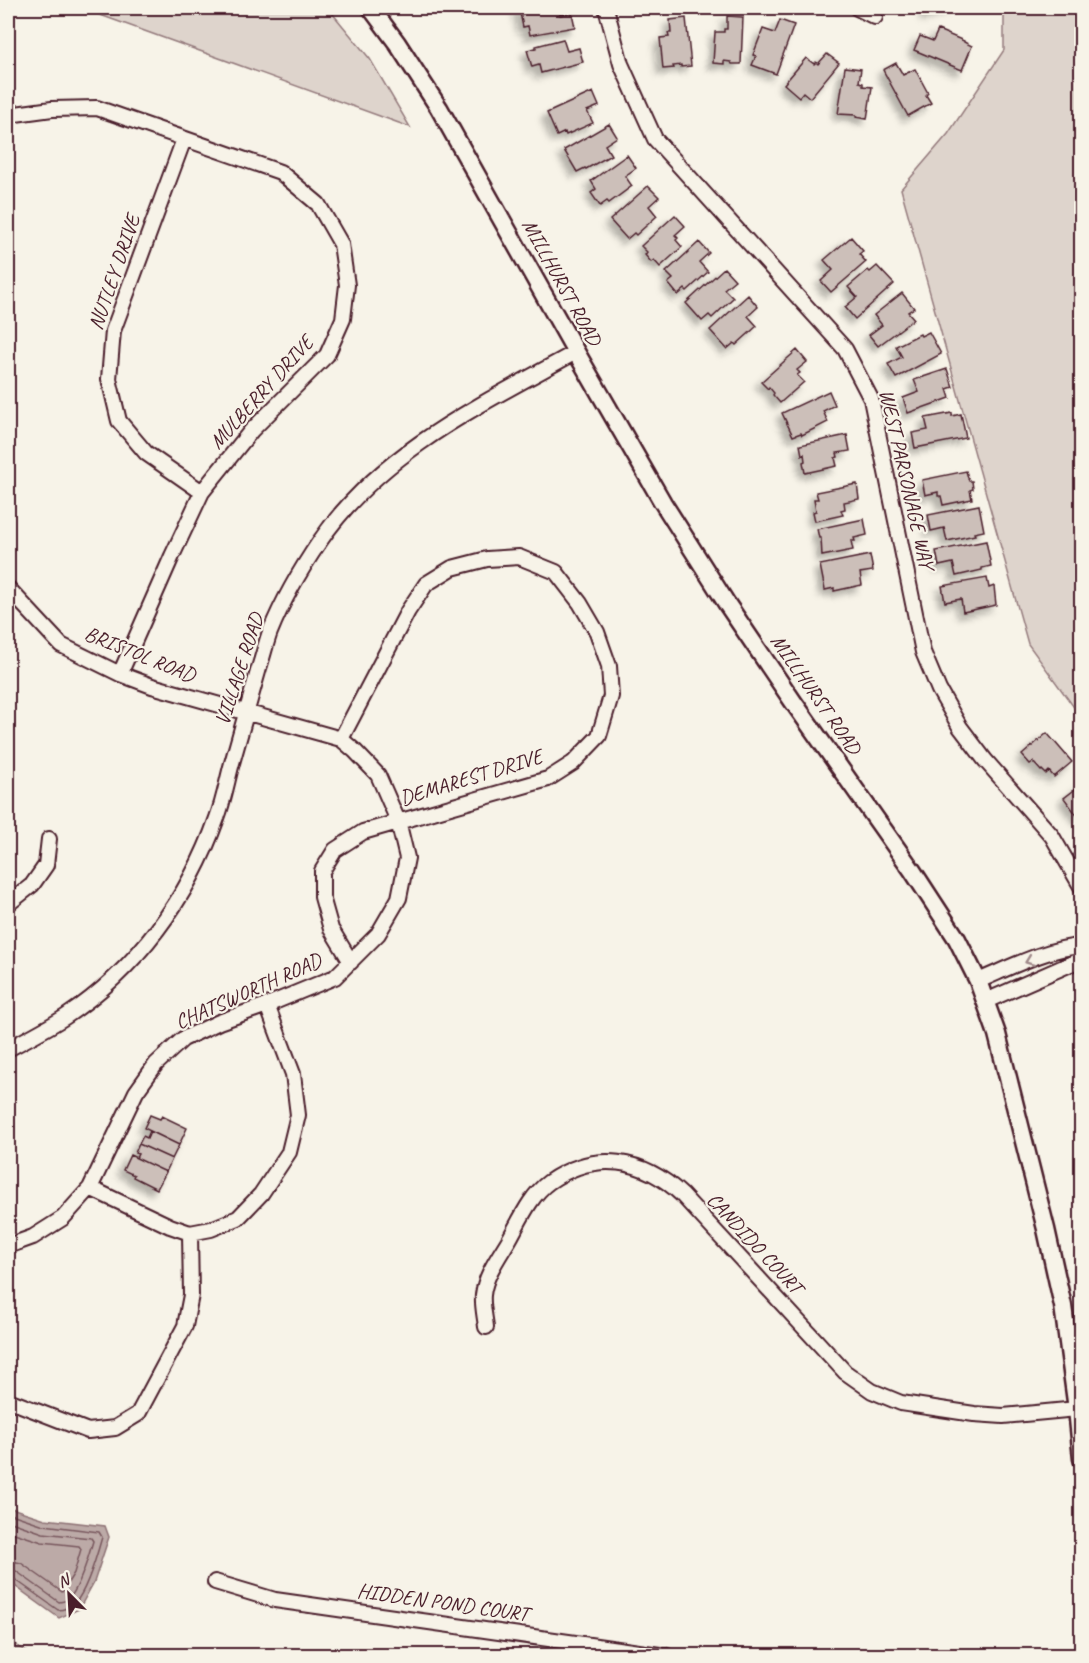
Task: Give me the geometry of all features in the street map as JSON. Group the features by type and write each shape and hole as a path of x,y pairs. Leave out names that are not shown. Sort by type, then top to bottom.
{"street":[{"name":"MILLHURST ROAD","path":"371,8 419,75 439,108 663,502 727,604 794,704 912,870 957,939 978,981 1012,1089 1063,1306 1082,1459"},
{"name":"WEST PARSONAGE WAY","path":"606,8 621,64 655,139 845,349 871,399 923,652 939,690 960,728 978,752 1052,836 1082,888"},
{"path":"857,8 875,17"},
{"name":"MULBERRY DRIVE","path":"8,115 52,108 97,108 280,172 318,204 341,244 347,285 343,319 327,355 251,431 202,492 120,674"},
{"name":"NUTLEY DRIVE","path":"184,139 112,331 109,379 119,421 146,453 202,492"},
{"name":"VILLAGE ROAD","path":"8,1049 67,1015 97,992 126,966 171,912 206,849 218,816 270,633 284,602 321,539 342,512 393,463 423,440 576,352"},
{"name":"DEMAREST DRIVE","path":"341,739 408,611 426,584 452,568 487,559 519,557 556,572 580,603 597,632 609,666 610,696 599,736 573,763 548,779 363,832 335,850 322,871 322,897 331,929 351,962"},
{"name":"BRISTOL ROAD","path":"8,588 61,645 152,687 246,713"},
{"name":"CHATSWORTH ROAD","path":"8,1246 33,1237 63,1218 90,1188 136,1092 156,1064 183,1039 219,1022 335,977 378,934 399,898 407,858 398,821 378,775 356,751 341,739 246,713"},
{"path":"8,904 32,885 46,865 49,839"},
{"path":"978,981 1045,955 1070,947 1082,946"},
{"path":"986,1001 1082,959"},
{"path":"90,1188 170,1226 190,1233 238,1218 261,1194 289,1152 298,1114 293,1074 267,1005"},
{"name":"CANDIDO COURT","path":"486,1327 483,1296 487,1280 534,1197 549,1182 571,1170 606,1161 628,1163 652,1171 668,1181 845,1372 872,1391 901,1403 974,1414 1003,1416 1077,1409"},
{"path":"8,1400 88,1431 116,1428 138,1414 185,1326 191,1295 190,1233"},
{"name":"HIDDEN POND COURT","path":"215,1582 275,1599 667,1656"}],"shaded area":[{"path":"81,8 328,8 370,59 410,127"},
{"path":"1004,8 1081,8 1081,717 1028,644 901,189 948,134 1004,50"},
{"path":"8,1639 30,1655 8,1655"}],"water":[{"path":"8,1507 45,1519 105,1526 109,1537 94,1582 79,1609 59,1618 8,1581"}],"building":[{"path":"519,8 555,8 556,11 559,10 560,15 572,13 575,27 530,35 528,26 523,27"},
{"path":"925,8 952,8 927,15"},
{"path":"727,16 743,17 741,64 724,61 724,64 713,63 715,32 724,32 724,29 727,29"},
{"path":"686,18 691,66 681,67 681,65 663,69 660,38 669,37 670,20"},
{"path":"780,20 794,25 776,74 752,65 756,56 753,55 763,29 775,33"},
{"path":"938,30 972,46 962,70 914,50 920,36 933,41"},
{"path":"563,39 567,51 579,48 583,62 541,73 539,65 532,67 527,50"},
{"path":"827,54 839,63 810,98 803,92 799,97 784,84 806,58 818,64"},
{"path":"896,63 903,75 915,69 931,103 908,116 883,70"},
{"path":"845,67 861,69 859,82 863,83 863,86 872,87 867,119 856,117 856,115 838,114"},
{"path":"593,92 599,106 587,111 593,123 566,135 565,132 557,136 547,113"},
{"path":"609,124 617,137 605,145 611,155 577,172 564,150"},
{"path":"627,155 636,168 625,176 632,186 609,203 607,201 600,206 591,193 596,189 591,181"},
{"path":"648,186 659,197 649,206 657,216 636,235 634,233 627,239 610,220"},
{"path":"675,215 685,226 675,235 682,247 660,267 654,260 651,262 645,255 647,252 641,246"},
{"path":"851,237 863,251 859,254 866,262 831,292 821,281 833,270 824,260"},
{"path":"699,242 709,253 699,262 708,272 687,291 685,289 678,295 668,283 673,279 666,272"},
{"path":"877,266 894,284 855,319 845,307 857,297 848,287 868,270 870,272"},
{"path":"724,268 735,280 724,289 733,298 712,318 709,315 702,321 686,303"},
{"path":"902,293 914,308 908,312 914,319 878,346 869,335 882,325 874,315"},
{"path":"748,295 758,307 748,316 757,326 736,345 734,343 727,349 710,330"},
{"path":"929,332 941,354 896,378 888,364 902,357 896,346"},
{"path":"797,350 807,362 797,370 800,373 797,375 804,382 780,403 769,387 768,389 761,382"},
{"path":"947,369 953,387 947,389 950,398 908,413 903,398 919,392 914,380"},
{"path":"829,391 835,405 823,411 828,422 802,435 801,433 793,436 782,413"},
{"path":"952,413 952,416 961,414 966,438 915,448 912,433 928,430 925,418"},
{"path":"847,435 850,451 837,453 838,457 835,458 837,466 805,473 804,454 802,455 800,445"},
{"path":"966,471 969,481 972,481 973,489 970,490 972,499 943,505 938,492 925,495 922,480"},
{"path":"857,484 859,499 844,502 845,509 841,510 843,515 815,521 813,512 816,511 814,499 818,499 816,492"},
{"path":"979,505 984,531 947,541 944,528 931,531 928,515"},
{"path":"864,519 867,535 851,541 853,550 822,556 821,538 819,538 817,529"},
{"path":"986,541 991,566 956,576 953,563 939,566 936,551"},
{"path":"870,555 873,571 860,573 862,585 834,591 834,588 825,590 820,565"},
{"path":"987,578 989,588 994,586 996,605 963,612 961,599 945,602 942,586"},
{"path":"1047,733 1072,762 1054,777 1049,771 1046,774 1041,771 1033,762 1030,764 1022,755"},
{"path":"1082,784 1082,822 1064,798"},
{"path":"150,1115 160,1119 162,1116 187,1128 179,1145 144,1128"},
{"path":"150,1131 179,1145 172,1159 139,1144 143,1136 147,1138"},
{"path":"139,1144 172,1159 166,1172 136,1158 138,1154 135,1153"},
{"path":"130,1155 166,1172 157,1189 123,1170"}]}
